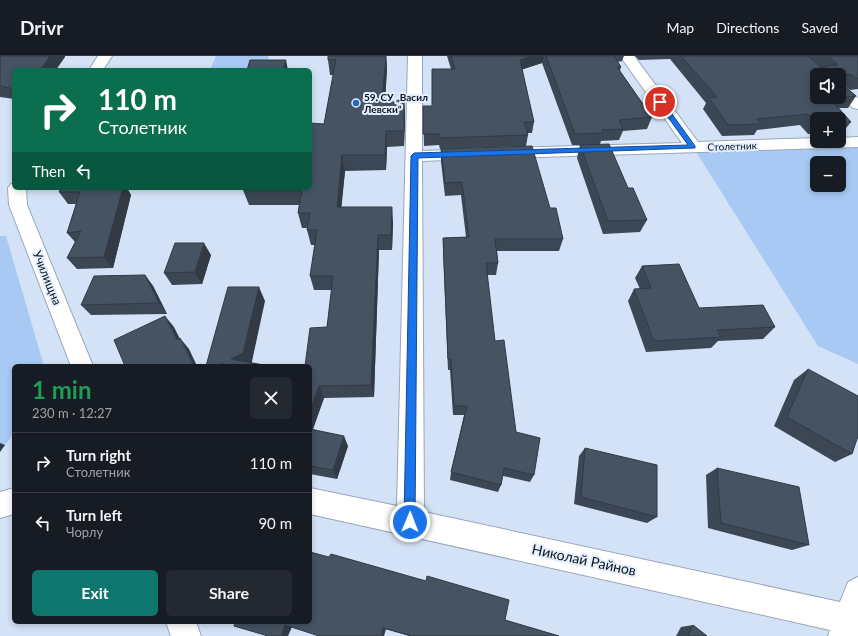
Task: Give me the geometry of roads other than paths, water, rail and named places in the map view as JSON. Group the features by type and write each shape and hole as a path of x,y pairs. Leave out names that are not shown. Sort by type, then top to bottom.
{"street":[{"path":"97,68 105,56"},
{"path":"410,522 415,56"},
{"path":"627,56 693,147"},
{"path":"846,96 858,105"},
{"name":"Столетник","path":"414,156 858,142"},
{"path":"0,184 12,183"},
{"name":"Училищна","path":"17,190 18,205 81,364"},
{"name":"Николай Райнов","path":"312,501 852,617"},
{"path":"0,505 12,502"},
{"path":"182,624 186,636"}],"place":[{"name":"59. СУ „Васил Левски“","path":"356,103"}]}
